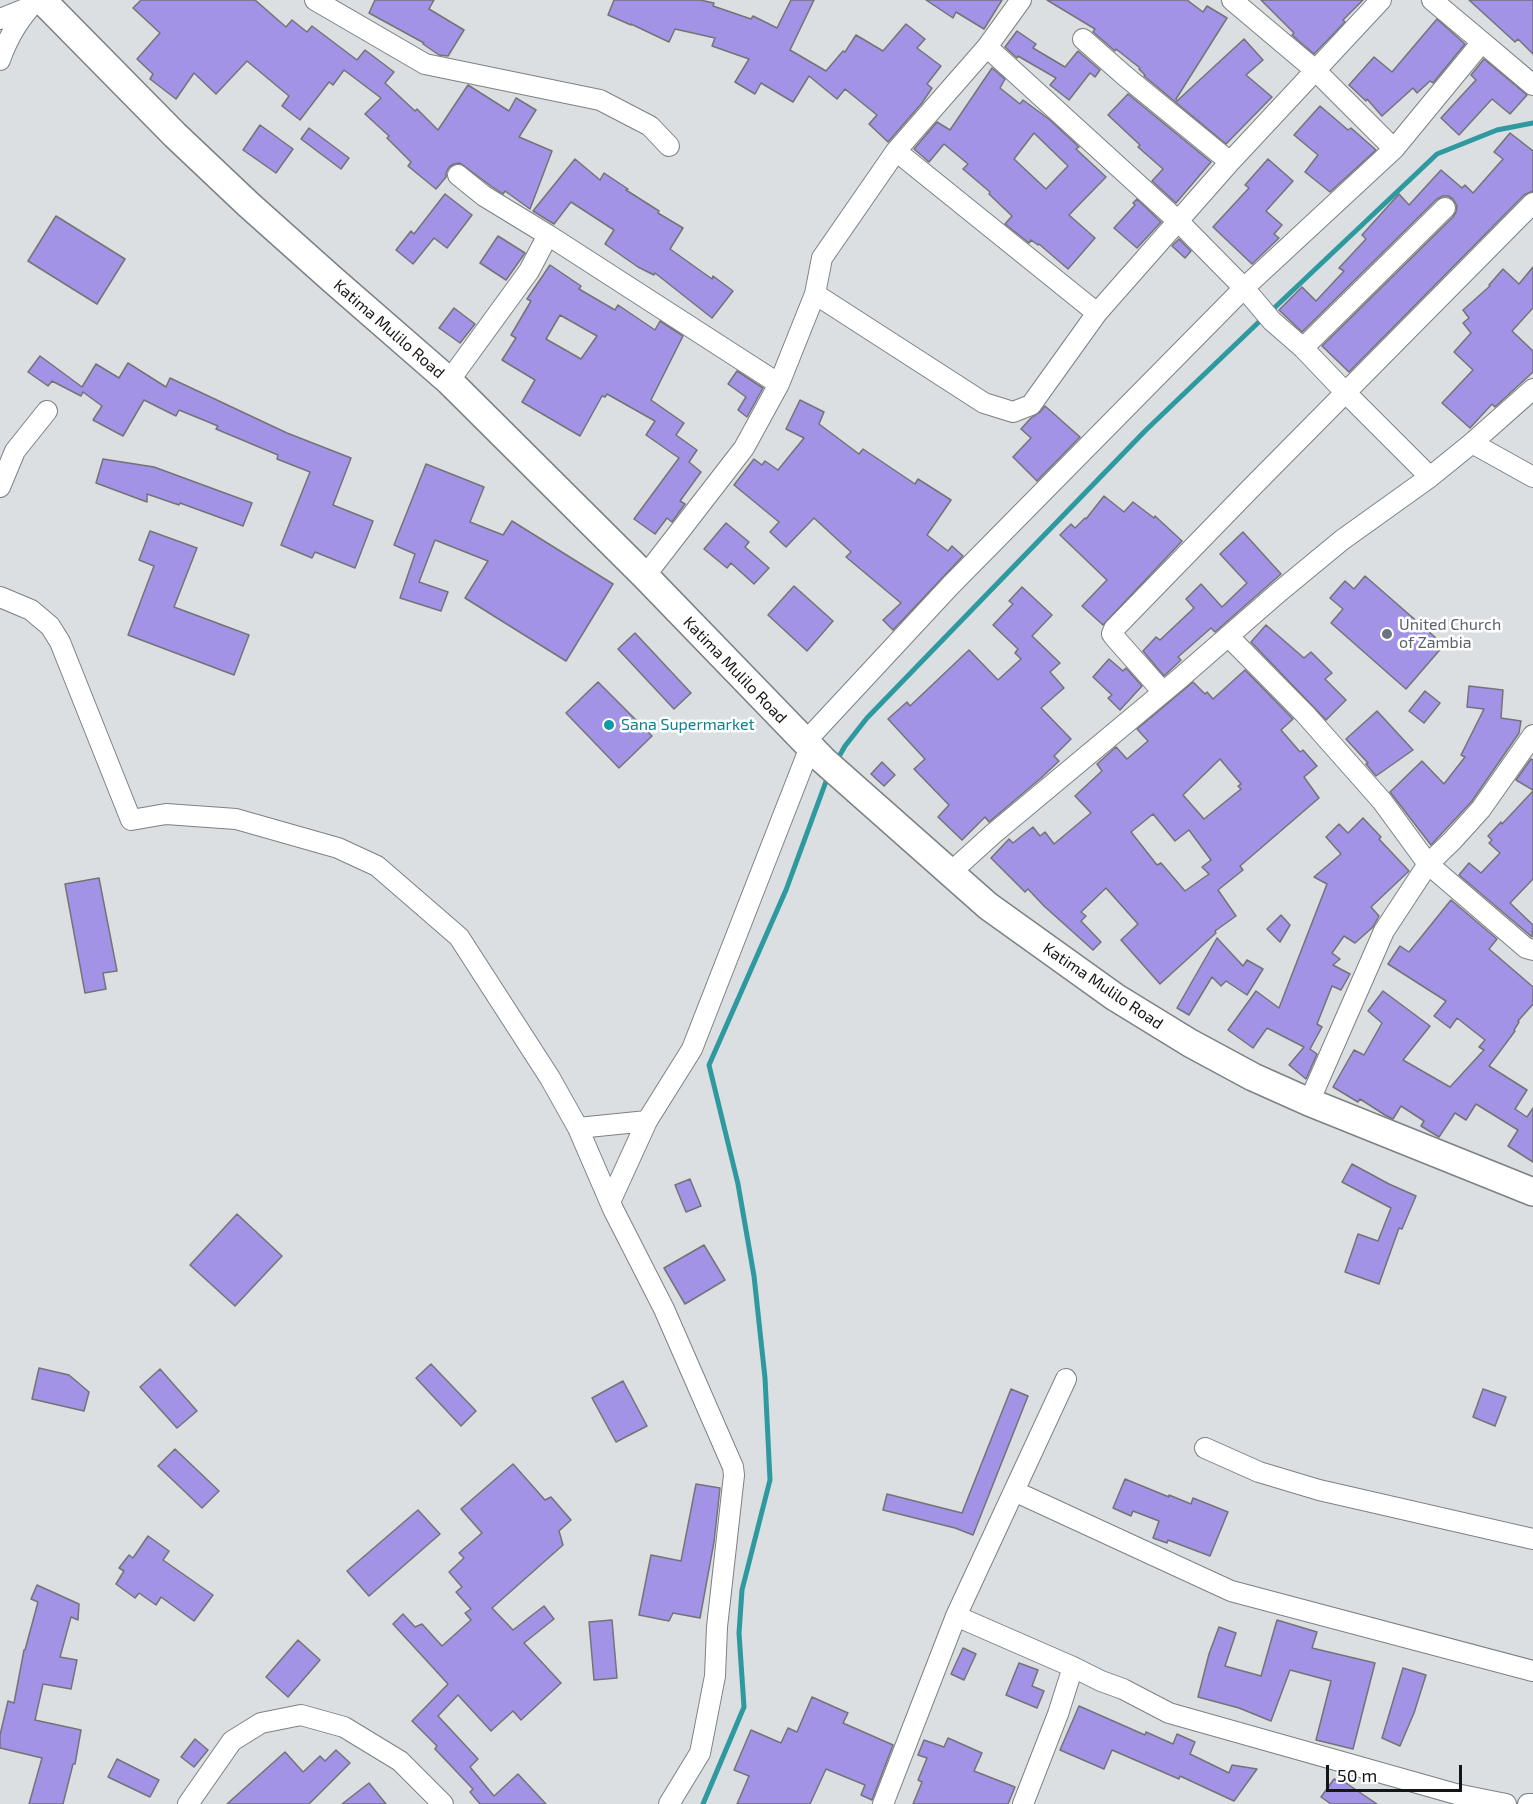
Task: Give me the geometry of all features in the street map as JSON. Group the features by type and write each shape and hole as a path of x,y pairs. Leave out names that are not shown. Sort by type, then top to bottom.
{"main road":[{"name":"Katima Mulilo Road","path":"36,2 241,197 448,381 645,576 819,756 988,906 1115,997 1190,1043 1253,1077 1309,1102 1533,1192"}],"street":[{"path":"315,0 424,64 600,100 650,126 669,146"},
{"path":"645,576 744,448 779,384 815,294 822,258 896,151 987,47 1021,0"},
{"path":"1232,0 1315,70 1394,149"},
{"path":"815,294 984,403 1012,412 1031,405 1097,313 1230,162 1381,0"},
{"path":"1432,0 1533,85"},
{"path":"0,20 36,2"},
{"path":"0,60 5,46 24,14 36,2"},
{"path":"1083,39 1230,162"},
{"path":"610,1203 647,1121 692,1049 819,756 951,585 1394,149 1482,42"},
{"path":"987,47 1178,221 1272,321 1303,348 1430,477"},
{"path":"896,151 1097,313"},
{"path":"458,175 484,196 779,384"},
{"path":"1163,692 1112,634 1114,629 1533,203"},
{"path":"1303,348 1445,208"},
{"path":"448,381 529,272 548,235"},
{"path":"950,873 993,834 1342,540 1430,477 1533,389"},
{"path":"0,487 15,451 47,411"},
{"path":"1472,443 1533,477"},
{"path":"0,597 31,610 50,626 60,642 131,820 166,814 236,819 338,848 377,866 459,937 550,1078 578,1128 610,1203 664,1309 733,1467 717,1627 716,1676 700,1753 669,1804"},
{"path":"1228,636 1305,714 1374,793 1428,864 1526,948 1533,950"},
{"path":"1309,1102 1384,931 1428,864 1481,808 1533,735"},
{"path":"578,1128 647,1121"},
{"path":"883,1804 956,1616 1066,1379"},
{"path":"1205,1448 1259,1472 1319,1490 1533,1539"},
{"path":"1014,1491 1231,1591 1533,1671"},
{"path":"956,1616 1073,1667 1169,1713 1435,1788 1506,1804"},
{"path":"1023,1804 1058,1714 1073,1667"},
{"path":"188,1804 232,1741 261,1723 301,1715 344,1727 400,1761 443,1804"},
{"path":"1528,1804 1533,1804"}],"building":[{"path":"141,0 255,0 286,27 292,20 307,32 312,26 357,60 365,50 394,72 385,83 438,130 468,85 509,111 516,98 536,110 519,137 552,151 530,209 505,191 503,194 460,163 449,167 446,177 436,189 408,166 411,162 387,138 389,136 365,114 381,98 344,70 333,85 329,82 300,120 282,106 289,96 247,61 216,94 194,73 176,99 150,79 153,74 137,59 160,33 133,8"},
{"path":"375,0 434,0 429,9 464,30 448,56 439,55 424,43 369,13"},
{"path":"614,0 700,0 714,3 713,6 751,19 753,16 777,28 791,0 814,0 790,50 826,71 843,51 845,52 856,35 883,51 906,24 925,39 917,48 941,66 927,84 932,88 922,103 888,142 869,124 877,115 845,89 837,99 809,76 793,102 761,83 755,94 735,82 749,59 712,46 715,38 675,29 669,42 608,15"},
{"path":"926,0 1002,0 984,29 956,12 953,18"},
{"path":"1047,0 1187,0 1203,12 1207,6 1227,18 1176,99 1177,101 1244,39 1263,60 1246,75 1272,97 1226,144 1144,76 1140,68 1093,32 1095,29"},
{"path":"1261,0 1363,0 1314,54 1292,35 1294,33"},
{"path":"1469,0 1533,0 1533,54 1518,39 1515,42"},
{"path":"1437,19 1465,44 1433,83 1430,81 1417,93 1413,88 1382,116 1367,99 1366,101 1349,85 1374,57 1392,72"},
{"path":"1017,31 1036,44 1033,48 1065,67 1078,51 1100,70 1095,77 1090,73 1069,100 1050,85 1056,78 1018,56 1017,58 1005,47"},
{"path":"1484,59 1527,95 1510,114 1492,99 1459,135 1441,118 1476,80 1471,75"},
{"path":"992,68 1005,79 1000,88 1020,104 1023,100 1050,120 1106,177 1069,215 1095,238 1068,269 1039,244 1031,240 1029,243 1005,224 1012,216 989,194 990,192 963,169 968,164 944,144 929,162 914,149 937,122 950,130","holes":["1034,133 1068,166 1046,189 1014,159"]},
{"path":"1128,94 1211,162 1176,203 1152,181 1163,169 1138,147 1140,145 1108,115"},
{"path":"1320,106 1348,130 1351,128 1376,150 1330,192 1305,172 1318,155 1294,135"},
{"path":"260,125 293,149 276,173 243,150"},
{"path":"309,128 349,158 341,169 301,139"},
{"path":"1510,133 1533,151 1533,191 1524,195 1349,372 1322,346 1453,217 1457,206 1453,199 1443,196 1437,199 1302,332 1279,310 1302,287 1316,301 1344,271 1339,268 1366,239 1362,235 1399,194 1409,205 1441,170 1462,188 1465,185 1473,193 1503,159 1494,152"},
{"path":"575,159 600,180 604,173 659,211 658,213 683,228 670,249 733,291 712,318 655,273 654,275 638,267 605,244 614,230 571,202 554,224 533,211"},
{"path":"1268,159 1293,181 1266,211 1282,225 1274,234 1279,238 1252,264 1213,227 1249,188 1245,185"},
{"path":"445,194 472,215 447,248 434,238 413,264 396,250 411,231 414,234"},
{"path":"1137,199 1161,222 1137,248 1114,228 1135,205 1133,203"},
{"path":"56,216 125,259 97,304 28,261"},
{"path":"498,236 525,253 506,280 480,263"},
{"path":"1179,239 1191,251 1185,258 1172,246"},
{"path":"550,265 581,286 579,289 615,310 618,305 655,330 660,321 683,336 651,400 684,423 676,435 697,450 689,462 701,472 680,501 685,504 672,522 667,518 655,534 634,519 679,458 646,435 655,421 607,394 605,397 602,396 580,436 522,402 535,380 502,360 516,338 511,335 531,301 527,299","holes":["560,315 597,336 581,359 546,339"]},
{"path":"1533,267 1533,308 1512,331 1533,351 1533,372 1495,407 1492,404 1470,428 1442,403 1473,370 1454,352 1471,333 1463,323 1469,318 1463,310 1490,286 1503,269 1519,284"},
{"path":"454,308 475,324 460,343 439,328"},
{"path":"40,356 82,387 96,364 119,378 128,363 166,387 170,378 287,433 351,458 333,505 373,521 355,568 315,552 312,558 281,545 310,472 277,459 278,455 216,429 218,426 179,410 176,416 144,400 123,436 93,420 102,406 83,392 81,396 52,381 48,386 28,372"},
{"path":"737,371 763,388 747,417 738,410 746,397 728,384"},
{"path":"800,400 824,412 819,424 859,454 863,449 915,484 918,479 951,500 927,535 948,551 952,546 963,556 893,630 883,620 901,603 846,557 851,552 814,518 786,547 770,532 779,522 734,485 754,459 762,465 765,461 778,470 804,438 786,429"},
{"path":"1045,406 1080,437 1037,481 1013,457 1031,438 1021,429"},
{"path":"103,459 154,467 252,503 243,526 180,503 179,505 147,494 147,502 96,483"},
{"path":"426,464 484,487 470,522 503,535 512,521 613,584 566,661 465,598 488,561 435,540 419,582 448,592 441,611 400,598 415,554 394,545"},
{"path":"1104,496 1124,512 1133,502 1154,518 1155,516 1182,541 1103,625 1082,606 1107,580 1060,535 1071,524 1075,528 1086,519"},
{"path":"726,523 749,542 745,547 769,568 754,584 731,563 727,568 704,549"},
{"path":"150,531 197,548 174,607 249,635 234,675 128,635 154,566 139,560"},
{"path":"1243,532 1281,574 1215,632 1211,628 1178,657 1181,660 1164,676 1143,651 1156,637 1160,640 1194,608 1186,599 1201,584 1222,607 1247,583 1220,554"},
{"name":"United Church of Zambia","path":"1365,576 1444,645 1406,689 1331,623 1343,609 1330,598 1345,581 1354,589"},
{"path":"794,586 833,621 807,651 768,615"},
{"path":"1022,587 1052,615 1032,636 1060,663 1050,672 1064,688 1041,708 1071,739 1054,756 1059,761 1041,778 989,822 985,817 962,840 938,817 949,805 914,769 925,759 888,719 907,702 910,706 969,650 998,680 1021,659 1015,653 1018,649 993,625 1013,604 1009,601"},
{"path":"1266,625 1304,658 1311,652 1332,673 1325,679 1346,700 1326,720 1251,642"},
{"path":"635,633 691,693 674,709 618,649"},
{"path":"1109,659 1123,671 1126,668 1142,686 1120,710 1108,698 1112,695 1093,677"},
{"path":"1245,670 1293,719 1281,730 1300,752 1303,750 1317,766 1304,777 1319,798 1240,866 1243,870 1218,890 1236,916 1215,931 1216,933 1160,984 1121,940 1138,924 1106,888 1081,912 1086,916 1081,921 1101,942 1093,950 1028,889 1025,892 991,858 1009,839 1013,843 1033,827 1040,836 1045,832 1054,844 1091,813 1075,796 1102,771 1097,764 1116,747 1127,759 1148,741 1137,729 1193,682 1213,699","holes":["1220,759 1241,784 1238,786 1241,789 1204,819 1183,795","1153,814 1175,841 1189,830 1211,860 1202,867 1209,874 1185,891 1161,863 1157,865 1131,832"]},
{"name":"Sana Supermarket","path":"598,682 652,736 619,768 566,713"},
{"path":"1469,686 1503,690 1501,718 1521,721 1519,733 1472,801 1431,845 1390,792 1422,761 1444,784 1465,757 1461,755 1484,709 1467,707"},
{"path":"1425,691 1440,703 1424,723 1409,711"},
{"path":"1377,711 1413,750 1376,776 1366,764 1368,763 1346,739"},
{"path":"1531,759 1533,760 1533,790 1516,780"},
{"path":"882,762 895,775 884,786 871,774"},
{"path":"1533,791 1533,879 1510,903 1533,925 1532,937 1459,875 1469,863 1481,873 1500,853 1489,843 1492,840 1488,836"},
{"path":"1363,818 1409,871 1371,907 1379,916 1373,927 1355,943 1344,936 1332,953 1340,959 1333,965 1350,974 1341,990 1332,986 1317,1024 1322,1027 1310,1049 1317,1054 1306,1079 1289,1065 1304,1047 1267,1028 1253,1048 1228,1030 1256,991 1279,1008 1327,884 1314,877 1341,854 1326,837 1339,824 1348,833"},
{"path":"99,878 117,971 103,973 106,989 85,993 65,884"},
{"path":"1451,900 1497,939 1489,949 1533,987 1533,1004 1518,1021 1515,1031 1489,1066 1527,1090 1515,1109 1527,1117 1533,1108 1533,1162 1508,1146 1518,1130 1476,1104 1466,1120 1455,1113 1439,1137 1421,1126 1424,1121 1401,1106 1393,1119 1360,1099 1358,1102 1333,1087 1354,1050 1364,1055 1382,1023 1368,1011 1383,991 1430,1026 1403,1060 1450,1087 1484,1050 1479,1047 1485,1040 1457,1018 1450,1028 1434,1016 1446,1001 1388,964 1400,946 1409,952"},
{"path":"1281,915 1290,925 1280,942 1267,929"},
{"path":"1217,938 1243,966 1247,960 1263,969 1247,995 1226,981 1221,986 1212,977 1189,1015 1177,1008"},
{"path":"1352,1164 1416,1196 1402,1229 1399,1228 1379,1284 1345,1272 1358,1234 1378,1241 1391,1208 1342,1182"},
{"path":"690,1179 701,1206 686,1212 675,1185"},
{"path":"237,1214 282,1256 235,1306 190,1265"},
{"path":"704,1245 725,1280 685,1304 664,1268"},
{"path":"431,1364 476,1411 461,1426 416,1378"},
{"path":"39,1368 69,1375 89,1392 84,1411 32,1399"},
{"path":"160,1369 197,1411 177,1428 140,1387"},
{"path":"623,1381 647,1426 616,1442 592,1398"},
{"path":"1011,1389 1028,1396 973,1535 955,1528 883,1510 887,1494 962,1513"},
{"path":"1483,1389 1506,1397 1495,1426 1473,1417"},
{"path":"175,1449 219,1491 202,1508 158,1466"},
{"path":"513,1464 545,1500 551,1497 571,1520 559,1531 563,1545 492,1608 513,1630 544,1606 554,1619 524,1643 561,1683 521,1720 513,1711 491,1731 458,1695 438,1716 478,1759 470,1767 494,1796 518,1774 546,1804 480,1804 470,1792 473,1789 435,1749 437,1746 412,1721 448,1684 393,1624 403,1614 415,1627 422,1624 442,1646 471,1620 465,1613 471,1609 456,1592 462,1587 449,1572 464,1558 459,1553 482,1533 461,1509"},
{"path":"1125,1479 1169,1497 1169,1495 1191,1504 1193,1498 1228,1512 1210,1556 1168,1540 1167,1543 1153,1538 1159,1521 1133,1511 1131,1516 1113,1508"},
{"path":"696,1484 720,1488 714,1542 700,1618 673,1613 669,1621 639,1615 651,1555 681,1561"},
{"path":"418,1510 440,1534 369,1596 347,1571"},
{"path":"148,1536 169,1551 163,1560 213,1595 194,1621 161,1597 156,1605 139,1593 135,1598 116,1584 124,1571 119,1568 129,1555 133,1558"},
{"path":"37,1585 79,1604 78,1620 71,1617 60,1657 77,1660 71,1689 43,1684 35,1720 81,1730 75,1764 73,1764 63,1804 29,1804 42,1758 0,1748 0,1735 8,1701 14,1703 24,1650 38,1602 31,1599"},
{"path":"612,1620 617,1678 594,1680 589,1622"},
{"path":"1277,1620 1317,1632 1312,1648 1375,1663 1353,1749 1316,1740 1331,1681 1290,1670 1271,1721 1239,1708 1198,1697 1209,1654 1219,1627 1236,1633 1225,1666 1261,1676"},
{"path":"298,1640 320,1660 288,1697 266,1677"},
{"path":"963,1648 976,1654 964,1680 951,1674"},
{"path":"1019,1663 1038,1670 1032,1686 1044,1691 1037,1708 1006,1695"},
{"path":"1403,1668 1426,1675 1400,1746 1382,1738"},
{"path":"812,1697 848,1713 843,1723 893,1745 872,1800 861,1795 865,1785 826,1769 810,1804 737,1804 749,1776 734,1770 751,1730 781,1743 788,1728 797,1732"},
{"path":"1079,1706 1145,1735 1146,1732 1173,1744 1177,1734 1195,1742 1190,1754 1229,1773 1232,1765 1257,1769 1234,1801 1180,1776 1179,1779 1112,1750 1104,1769 1060,1750"},
{"path":"948,1738 982,1753 974,1771 1015,1787 1008,1804 913,1804 922,1782 918,1780 927,1758 918,1755 924,1740 944,1747"},
{"path":"195,1739 208,1750 194,1767 181,1757"},
{"path":"336,1750 350,1763 309,1804 227,1804 285,1752 303,1772 320,1756 325,1761"},
{"path":"117,1759 159,1780 150,1797 108,1777"},
{"path":"1334,1779 1346,1783 1377,1804 1331,1804 1321,1797"},
{"path":"369,1783 386,1804 342,1804"}],"waterway":[{"path":"1270,312 1437,154 1497,130 1533,123"},
{"path":"837,760 867,718 1145,431 1263,318"},
{"path":"703,1804 744,1707 739,1633 742,1590 770,1480 765,1378 754,1276 738,1184 709,1065 786,890 828,776"}],"place":[{"name":"United Church of Zambia","path":"1387,634"},
{"name":"Sana Supermarket","path":"609,725"}]}
